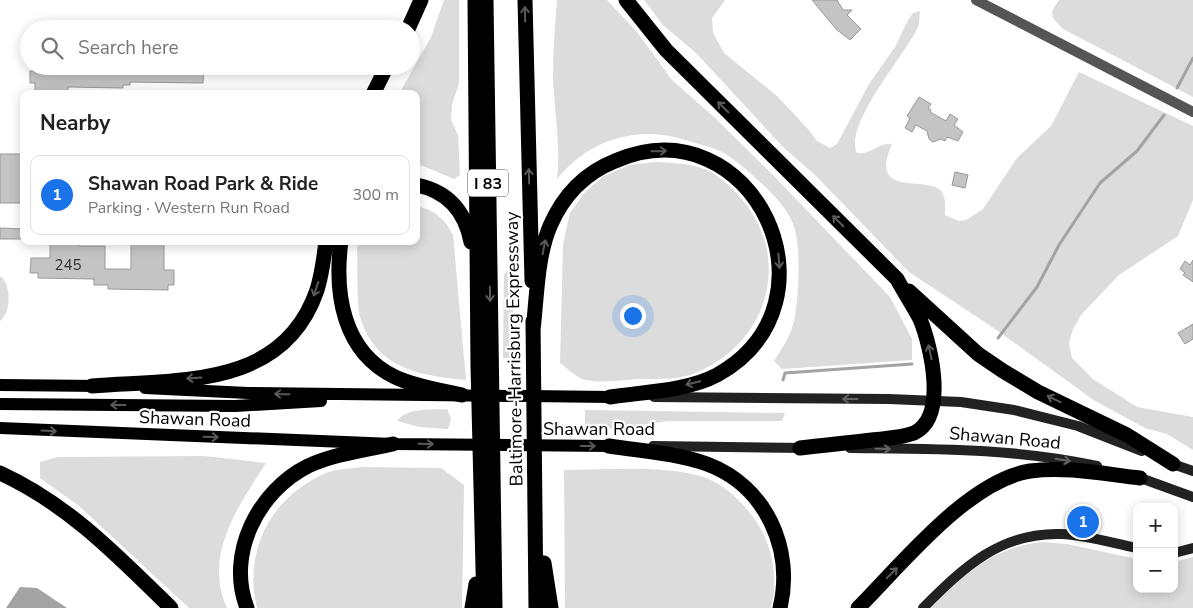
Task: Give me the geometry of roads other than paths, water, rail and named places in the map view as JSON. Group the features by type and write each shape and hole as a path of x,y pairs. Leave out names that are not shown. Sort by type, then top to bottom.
{"highway":[{"path":"412,20 422,0"},
{"path":"474,0 478,298"},
{"name":"Baltimore-Harrisburg Expressway","path":"486,0 484,366 486,474 495,608"},
{"name":"Baltimore-Harrisburg Expressway","path":"525,0 534,365 536,608"},
{"path":"626,0 666,50 897,279 978,354 1038,392 1127,434 1173,464"},
{"path":"374,90 383,75"},
{"path":"533,330 544,242 566,198 595,170 625,156 655,150 671,151 686,153 713,162 741,181 761,205 770,222 779,255 779,288 762,332 741,357 716,376 679,386 610,397"},
{"path":"420,186 440,192 462,212 468,225 478,298 484,366"},
{"path":"92,386 211,377 252,365 283,342 308,310 316,291 325,245"},
{"path":"341,245 341,304 348,329 363,352 383,371 397,378 462,395"},
{"path":"800,448 902,437 924,426 934,400 932,360 919,318 897,279"},
{"path":"246,608 242,587 242,554 252,525 270,495 282,483 310,465 393,444"},
{"path":"609,446 690,459 715,468 746,488 767,513 781,546 784,579 780,608"},
{"path":"858,608 956,510 990,485 1029,472 1054,469 1140,478"},
{"path":"0,472 40,494 88,529 171,608"},
{"path":"472,608 481,543 486,474"},
{"path":"536,495 551,608"},
{"path":"481,543 484,608"}],"main road":[{"name":"Shawan Road","path":"0,385 92,386 248,393 934,400 986,406 1044,417 1110,437 1193,471"},
{"path":"0,404 235,406 286,404 393,395"},
{"name":"Shawan Road","path":"0,428 393,444 992,451 1079,462 1140,478 1193,497"},
{"name":"Shawan Road","path":"1173,464 1193,476"},
{"path":"923,608 981,556 1023,538 1061,534 1083,536 1133,547"},
{"path":"1178,552 1193,548"}],"street":[{"path":"976,0 1193,112"}],"waterway":[{"path":"1177,88 1193,58"},
{"path":"998,338 1037,287 1059,245 1100,183 1137,151 1164,115"},
{"path":"783,380 785,373 912,364"}],"place":[{"name":"Shawan Road Park & Ride","path":"1083,522"}]}
